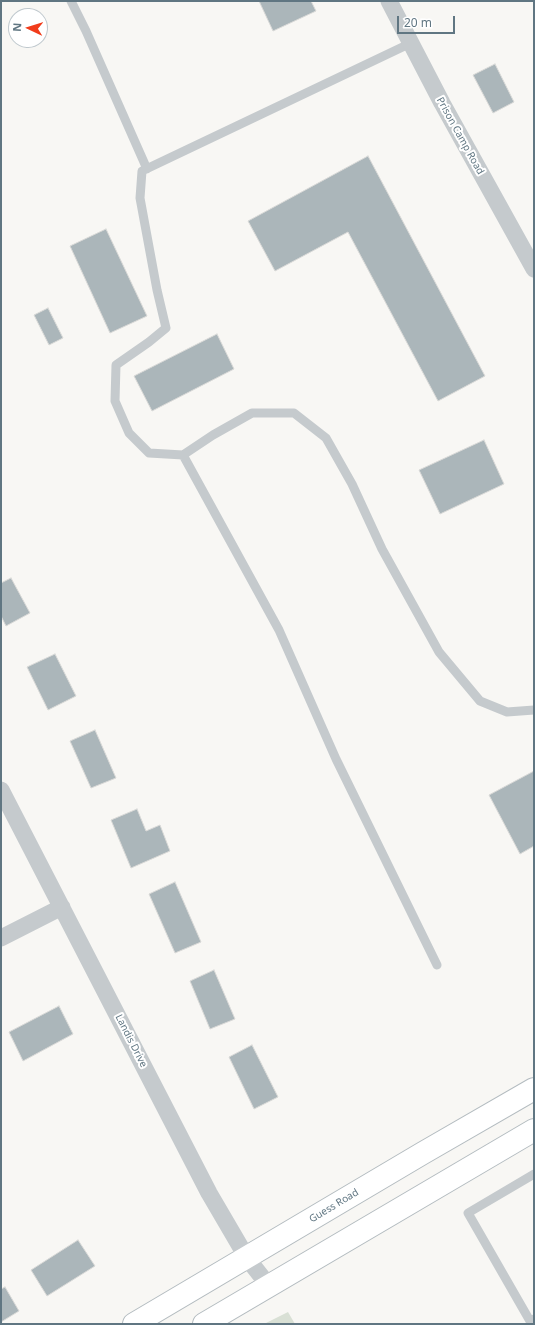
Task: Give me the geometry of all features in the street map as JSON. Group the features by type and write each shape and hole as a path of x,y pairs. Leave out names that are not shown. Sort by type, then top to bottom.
{"main road":[{"name":"Guess Road","path":"134,1324 534,1089"},
{"path":"204,1324 534,1130"}],"street":[{"name":"Prison Camp Road","path":"389,1 442,102 534,269"},
{"name":"Landis Drive","path":"1,790 209,1193 247,1258 269,1286"},
{"path":"1,938 62,907"}],"lane":[{"path":"71,1 86,31 147,169"},
{"path":"411,43 142,171 140,198 157,290 166,328 116,365 115,401 129,433 149,453 183,456 213,435 252,413 294,413 326,438 352,484 382,549 439,652 480,701 507,712 534,710"},
{"path":"183,456 278,630 336,759 437,965"},
{"path":"534,1174 468,1213 530,1321 534,1319"}],"shaded area":[{"path":"288,1312 295,1324 264,1324"}],"building":[{"path":"259,1 311,1 316,11 273,31"},
{"path":"495,64 514,102 493,113 473,75"},
{"path":"368,156 485,376 438,401 348,232 275,271 248,221"},
{"path":"106,229 147,316 110,333 70,246"},
{"path":"48,308 63,338 49,345 34,315"},
{"path":"217,334 234,369 152,411 134,376"},
{"path":"484,440 504,484 440,514 419,470"},
{"path":"11,578 30,613 6,626 1,616 1,583"},
{"path":"55,654 76,696 48,710 27,667"},
{"path":"95,730 116,778 91,788 70,741"},
{"path":"534,771 534,846 520,854 489,795"},
{"path":"137,809 146,831 160,825 170,851 131,868 111,820"},
{"path":"175,882 201,942 175,953 149,894"},
{"path":"214,970 235,1019 210,1029 190,981"},
{"path":"59,1006 73,1034 23,1061 9,1032"},
{"path":"252,1045 278,1097 254,1109 229,1057"},
{"path":"78,1240 95,1266 47,1296 31,1270"},
{"path":"5,1287 19,1311 1,1322 1,1289"}]}
